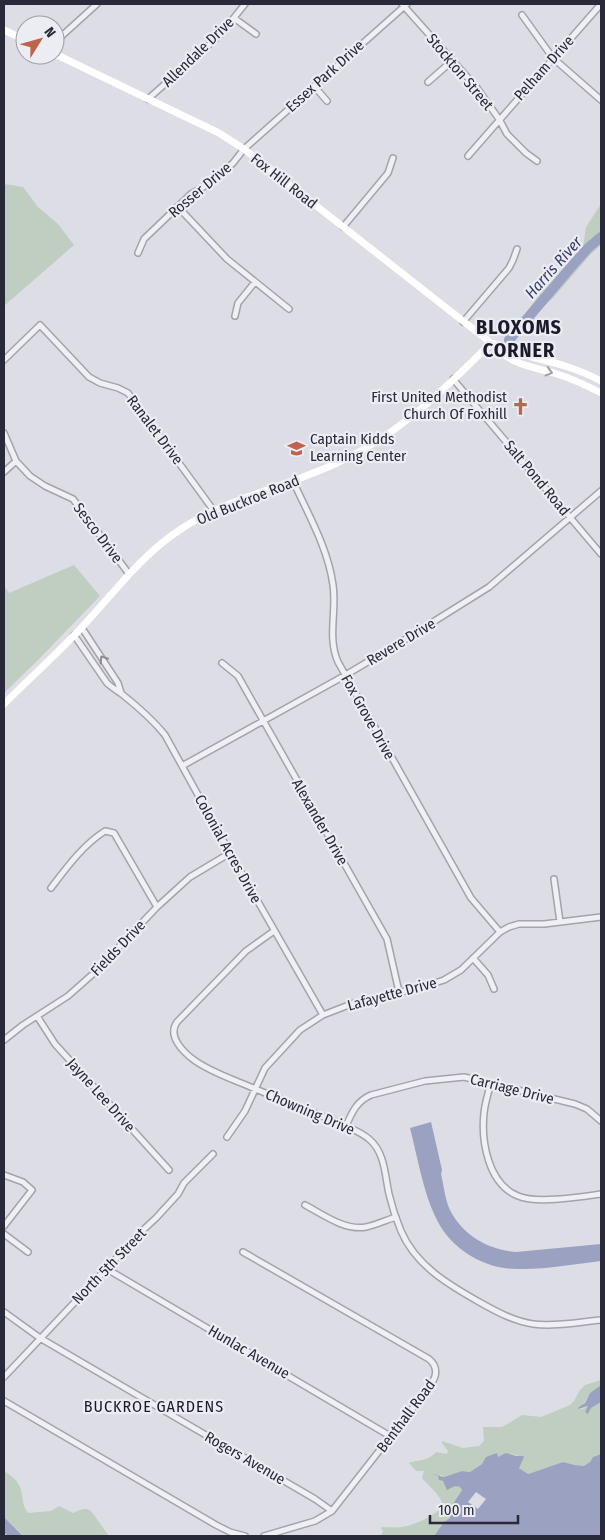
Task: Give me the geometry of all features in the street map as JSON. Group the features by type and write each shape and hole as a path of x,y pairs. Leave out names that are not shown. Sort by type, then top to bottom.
{"main road":[{"name":"Fox Hill Road","path":"65,59 219,133 244,149 491,343 500,354 531,368 554,373 578,382 601,393"},
{"name":"Old Buckroe Road","path":"4,704 82,628 129,574 172,535 214,511 339,462 388,434 415,414 491,343"},
{"path":"491,343 587,373 601,381"}],"street":[{"path":"65,33 97,4"},
{"name":"Allendale Drive","path":"148,99 220,34 245,4"},
{"name":"Pelham Drive","path":"468,156 601,4"},
{"name":"Stockton Street","path":"404,5 477,88 507,134 537,161"},
{"name":"Essex Park Drive","path":"244,149 404,5"},
{"path":"522,16 553,58 601,100"},
{"path":"234,18 256,34"},
{"path":"428,82 452,61"},
{"path":"314,86 328,101"},
{"name":"Rosser Drive","path":"138,253 144,239 191,194 215,180 233,163 244,149"},
{"path":"343,227 388,173 393,158"},
{"path":"178,207 227,259 289,309"},
{"path":"463,322 509,268 517,249"},
{"path":"235,316 238,303 255,282"},
{"name":"Ranalet Drive","path":"4,360 40,325 89,377 128,393 214,511"},
{"name":"Salt Pond Road","path":"453,379 601,554"},
{"name":"Sesco Drive","path":"4,433 16,461 30,476 45,486 73,499 129,574"},
{"path":"4,472 16,461"},
{"name":"Fox Grove Drive","path":"293,481 330,567 335,606 332,642 334,654 344,676 471,898 500,932"},
{"name":"Revere Drive","path":"182,766 344,676 489,587 601,491"},
{"name":"Colonial Acres Drive","path":"82,628 118,683 121,693"},
{"name":"Colonial Acres Drive","path":"74,635 107,683 158,726 322,1015"},
{"name":"Alexander Drive","path":"222,663 238,676 387,939 399,992"},
{"path":"51,888 74,858 105,830 114,833 157,907"},
{"name":"Fields Drive","path":"4,1040 23,1025 68,996 94,973 157,907 190,877 230,853"},
{"path":"554,879 560,922"},
{"name":"Lafayette Drive","path":"227,1137 245,1112 265,1068 300,1030 322,1015 354,1003 430,986 444,980 461,970 500,932 514,925 601,917"},
{"name":"Chowning Drive","path":"274,931 246,951 177,1022 173,1029 176,1040 196,1061 206,1067 360,1132 370,1139 378,1149 396,1217 406,1242 422,1263 453,1287 506,1316 533,1324 550,1325 601,1320"},
{"path":"473,958 488,975 494,989"},
{"name":"Jayne Lee Drive","path":"37,1016 55,1044 169,1170"},
{"name":"Carriage Drive","path":"346,1126 357,1104 363,1098 425,1082 464,1077 575,1104 587,1109 601,1121"},
{"path":"491,1083 484,1112 486,1152 498,1180 507,1190 518,1196 537,1200 601,1194"},
{"name":"North 5th Street","path":"4,1377 142,1230 156,1218 178,1194 184,1183 213,1154"},
{"path":"4,1174 23,1182 32,1190 4,1226"},
{"path":"305,1205 349,1226 365,1227 396,1217"},
{"path":"4,1234 28,1252"},
{"name":"Benthall Road","path":"243,1252 433,1362 437,1373 432,1383 332,1511 315,1521 264,1536"},
{"name":"Hunlac Avenue","path":"107,1268 390,1436"},
{"name":"Rogers Avenue","path":"4,1312 40,1338 315,1499 332,1511"},
{"path":"4,1400 230,1532 245,1536"}],"green space":[{"path":"4,184 23,187 38,207 58,224 74,245 4,306"},
{"path":"601,204 601,245 553,298 533,315 514,339 507,338 538,296 583,247 586,227"},
{"path":"74,565 100,596 4,693 4,586 9,593"},
{"path":"601,1380 601,1385 590,1393 580,1410 588,1406 587,1410 601,1402 601,1454 593,1457 590,1462 584,1466 563,1462 528,1474 519,1468 519,1456 511,1454 482,1464 470,1472 462,1471 444,1477 440,1475 439,1480 460,1487 462,1490 451,1507 450,1518 444,1522 434,1536 381,1536 382,1527 407,1526 426,1519 441,1507 442,1503 439,1497 422,1478 424,1471 416,1471 409,1463 426,1459 436,1452 447,1454 448,1451 442,1441 463,1448 479,1446 484,1441 483,1427 502,1427 522,1415 541,1417 570,1405 585,1385"},
{"path":"4,1471 15,1479 19,1485 24,1507 28,1513 51,1511 59,1506 73,1513 87,1509 91,1511 109,1536 24,1536 4,1517"}],"water":[{"path":"431,1122 447,1203 456,1221 470,1235 487,1245 516,1252 601,1244 601,1261 538,1269 504,1268 480,1261 458,1247 449,1238 435,1216 424,1184 410,1128"},
{"path":"601,1385 601,1402 591,1408 587,1415 585,1412 588,1406 578,1409 585,1403 590,1393"},
{"path":"497,1453 498,1457 506,1453 523,1456 519,1468 528,1474 563,1462 584,1466 593,1457 601,1454 601,1536 434,1536 444,1522 450,1518 451,1507 462,1490 460,1487 455,1486 447,1490 443,1481 439,1480 438,1476 444,1477 462,1471 470,1472 482,1464 486,1457"},
{"path":"4,1517 23,1536 8,1536 4,1533"}],"pier":[{"path":"476,1492 486,1499 478,1509 468,1502"}],"waterway":[{"name":"Harris River","path":"509,340 588,248 601,237"}],"place":[{"name":"First United Methodist Church Of Foxhill","path":"521,406"},
{"name":"Captain Kidds Learning Center","path":"296,448"}],"district":[{"name":"BLOXOMS CORNER","path":"519,338"},
{"name":"BUCKROE GARDENS","path":"154,1406"}]}
